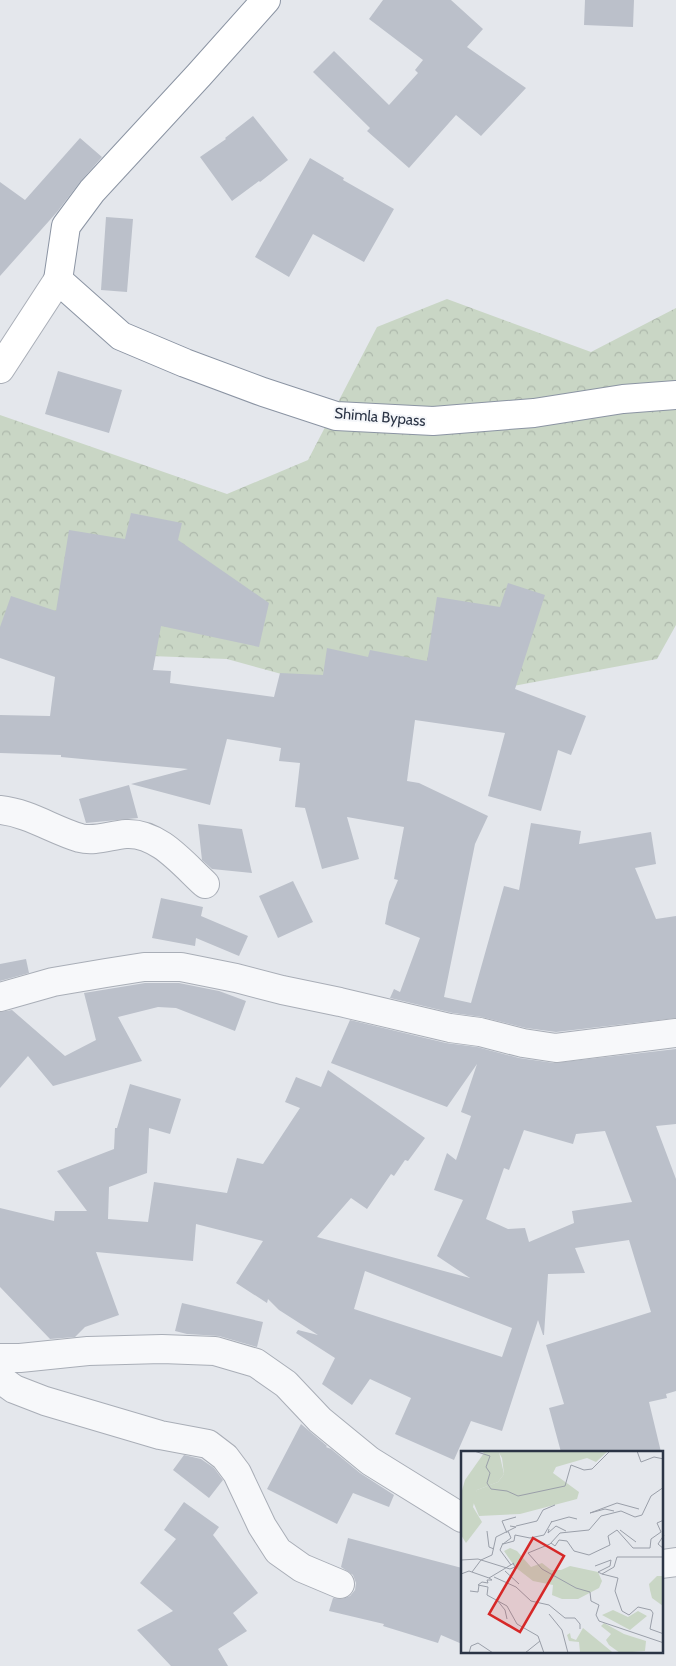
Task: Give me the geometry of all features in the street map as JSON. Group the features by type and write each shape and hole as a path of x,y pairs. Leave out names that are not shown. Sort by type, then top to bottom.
{"main road":[{"path":"0,368 58,280 66,226 92,190 266,0"},
{"name":"Shimla Bypass","path":"58,280 122,336 185,363 263,392 336,416 432,422 534,413 622,399 676,395"}],"street":[{"path":"0,810 35,819 82,838 101,838 126,834 144,836 164,847 204,884"},
{"path":"0,997 54,982 106,973 144,967 181,967 450,1028 480,1032 523,1043 556,1048 676,1033"},
{"path":"0,1358 20,1358 88,1351 162,1349 214,1351 256,1363 286,1384 320,1420 370,1461 461,1517"},
{"path":"0,1379 14,1389 45,1401 160,1435 208,1444 225,1457 237,1473 262,1526 278,1550 302,1568 340,1584"}],"green space":[{"path":"447,299 591,352 676,308 676,625 657,659 402,707 227,659 0,650 0,415 227,494 308,460 377,327"}],"building":[{"path":"383,0 451,0 483,29 467,47 526,88 481,136 456,115 409,168 367,131 370,128 313,72 334,51 389,105 418,73 415,70 423,60 369,19"},
{"path":"585,0 634,0 633,27 584,25"},
{"path":"253,116 288,160 232,201 200,157 226,139"},
{"path":"80,138 102,157 57,212 0,276 0,182 25,200"},
{"path":"310,158 344,178 343,180 394,209 364,262 313,234 289,277 255,257"},
{"path":"106,217 133,219 127,292 101,290"},
{"path":"58,371 122,390 109,433 45,414"},
{"path":"131,513 182,523 178,540 269,603 259,647 161,626 153,670 171,671 170,683 274,697 280,673 323,675 327,648 368,657 370,650 427,661 437,597 500,607 508,583 545,595 515,689 586,716 571,755 558,750 541,811 488,796 505,733 415,720 407,781 419,783 488,816 475,844 444,997 471,1003 504,886 519,890 531,823 581,831 579,844 651,832 656,864 635,868 656,919 676,916 676,1018 556,1032 526,1028 390,998 394,989 400,992 420,938 385,924 389,902 398,880 394,879 404,827 347,817 359,859 322,869 305,808 295,807 300,763 279,761 281,748 227,739 210,805 131,784 188,769 61,757 61,755 0,753 0,715 50,716 55,677 0,658 0,627 11,596 56,611 69,530 125,539"},
{"path":"129,785 138,818 86,823 79,799"},
{"path":"198,824 242,829 252,873 212,869 202,860"},
{"path":"293,881 313,922 278,938 259,896"},
{"path":"161,898 203,907 201,916 248,936 239,956 196,938 195,946 152,938"},
{"path":"26,959 29,973 0,981 0,964"},
{"path":"145,983 179,983 219,991 246,1001 235,1031 176,1008 158,1007 118,1017 142,1061 53,1086 28,1056 0,1088 0,1012 12,1010 65,1056 96,1040 84,993"},
{"path":"350,1020 446,1043 477,1047 519,1058 554,1063 676,1049 676,1124 656,1126 676,1179 676,1391 666,1394 667,1398 649,1402 661,1451 561,1451 549,1408 564,1404 546,1345 651,1312 629,1240 575,1248 585,1273 548,1274 544,1335 538,1320 502,1431 471,1421 454,1460 395,1434 411,1398 370,1379 352,1405 322,1384 335,1358 296,1333 298,1330 318,1335 279,1310 268,1299 267,1303 236,1283 263,1241 196,1224 193,1261 96,1252 119,1315 85,1327 75,1337 50,1339 0,1287 0,1208 54,1221 55,1211 87,1211 57,1171 114,1149 115,1128 117,1128 130,1084 181,1099 170,1134 149,1128 147,1173 109,1187 108,1219 148,1222 154,1182 227,1193 237,1158 263,1164 300,1108 285,1102 296,1077 321,1087 328,1070 425,1138 408,1161 405,1160 394,1176 391,1174 367,1209 351,1198 317,1237 470,1278 437,1256 463,1200 434,1190 447,1153 456,1160 471,1116 461,1112 477,1064 447,1107 331,1063","holes":["524,1130 573,1144 576,1134 605,1131 632,1202 572,1211 574,1223 529,1242 525,1228 508,1229 486,1219 504,1168 509,1170","365,1271 512,1328 502,1357 354,1309"]},
{"path":"182,1303 263,1322 257,1347 219,1336 187,1334 175,1331"},
{"path":"301,1424 326,1447 360,1473 394,1495 389,1507 353,1493 337,1524 267,1489"},
{"path":"184,1455 201,1459 214,1468 223,1480 209,1498 173,1470"},
{"path":"184,1502 219,1527 213,1535 258,1593 233,1613 247,1631 218,1649 228,1666 171,1666 137,1630 173,1611 140,1583 176,1539 164,1530"},
{"path":"348,1538 461,1568 461,1644 441,1635 438,1643 383,1626 384,1624 329,1611 333,1598 342,1599 350,1596 355,1590 356,1583 353,1575 341,1567"}]}
